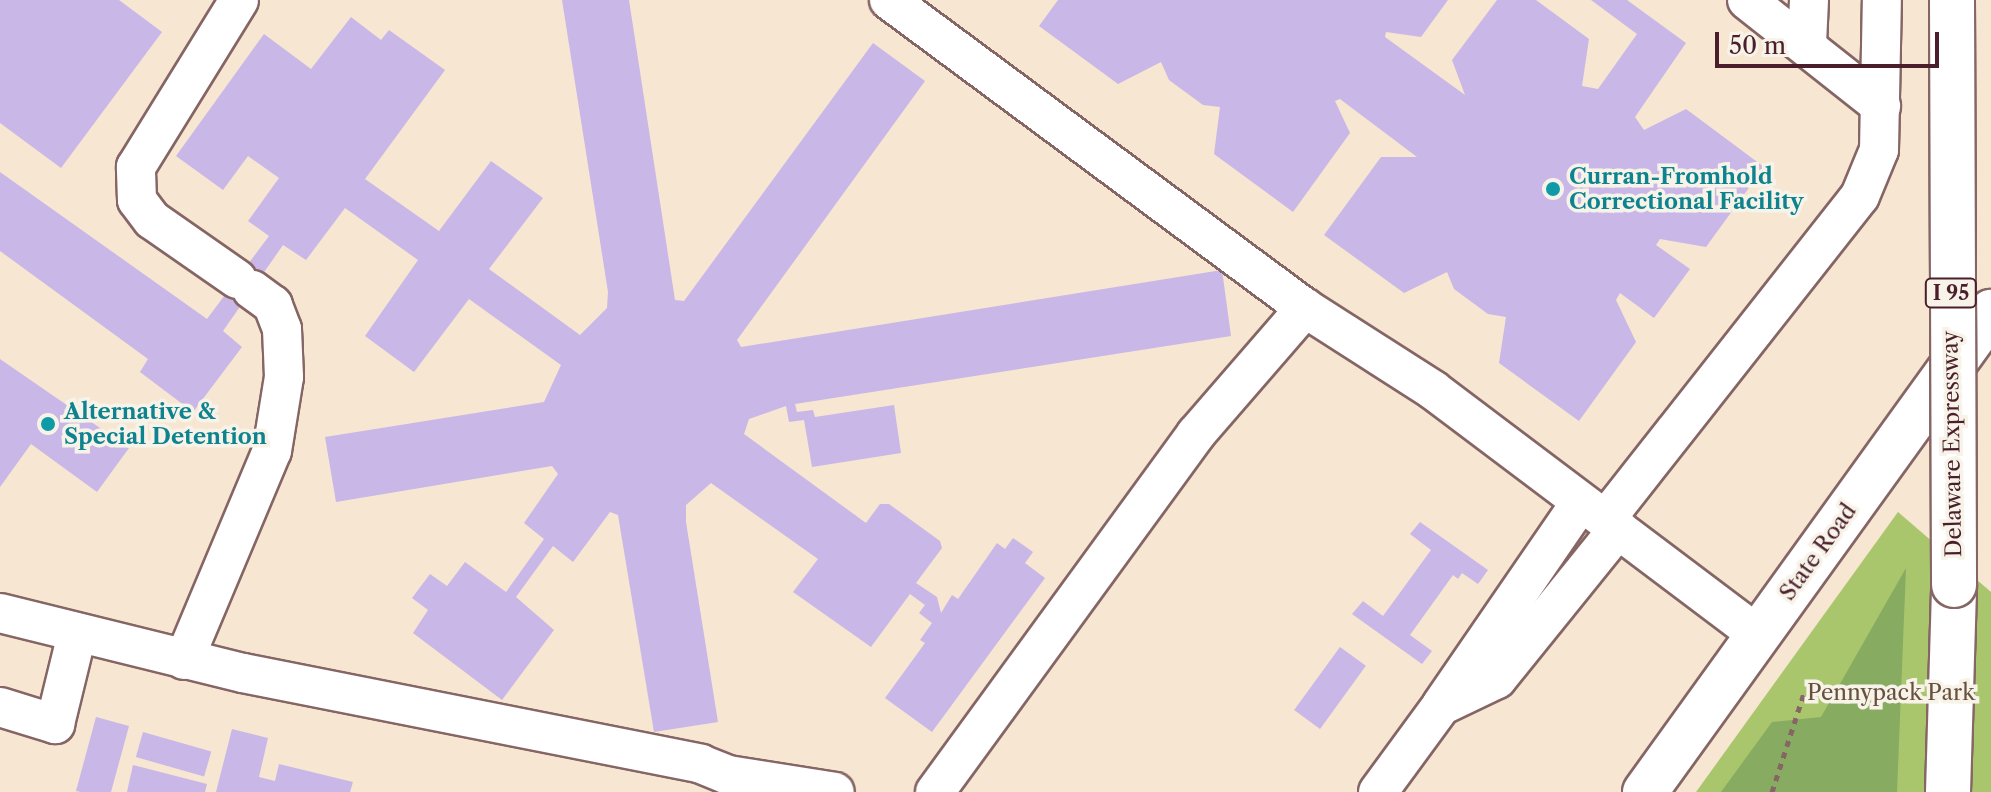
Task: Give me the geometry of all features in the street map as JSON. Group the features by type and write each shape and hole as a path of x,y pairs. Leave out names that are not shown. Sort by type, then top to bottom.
{"main road":[{"name":"Delaware Expressway","path":"1948,792 1954,585 1952,0"},
{"name":"State Road","path":"1645,792 1991,312"}],"lane":[{"path":"184,660 272,451 284,377 282,329 273,305 152,220 137,200 136,167 239,0"},
{"path":"889,0 1305,308 1433,390 1758,635"},
{"path":"1747,0 1807,44 1881,106"},
{"path":"1807,44 1809,0"},
{"path":"1378,792 1441,706 1601,517 1860,196 1879,150 1882,0"},
{"path":"935,792 1196,434 1305,308"},
{"path":"1441,706 1503,672 1601,517"},
{"path":"0,613 184,660 701,764 728,786 835,792"},
{"path":"0,707 55,724 77,634"}],"path":[{"path":"1772,792 1805,690"}],"green space":[{"name":"Pennypack Park","path":"1898,512 1991,592 1991,792 1696,792"},
{"path":"1906,568 1897,792 1721,792 1772,722 1821,717"}],"building":[{"path":"0,0 119,0 162,32 61,168 0,123"},
{"path":"562,0 629,0 675,300 684,301 873,43 925,81 737,340 741,347 1222,270 1231,336 795,404 797,412 813,410 815,417 894,405 901,453 812,467 804,420 789,422 786,406 749,419 744,434 866,523 880,504 889,504 940,541 942,548 916,583 937,597 941,613 952,595 958,599 997,543 1005,549 1013,538 1033,552 1025,563 1045,578 932,732 885,698 925,643 920,640 932,623 919,613 925,605 910,594 871,647 793,592 818,559 711,483 686,505 686,522 718,722 654,732 618,515 610,512 573,562 553,546 516,597 554,630 502,700 413,633 428,610 412,598 430,574 447,586 465,562 506,592 544,539 524,523 558,474 552,466 336,502 325,437 544,402 561,365 469,299 414,372 365,336 418,260 345,208 306,260 283,245 223,331 242,347 193,412 140,372 148,359 0,251 0,172 207,319 269,236 248,221 279,178 248,156 223,190 176,156 264,34 311,69 351,17 381,40 389,30 445,70 365,179 439,231 491,161 543,198 489,269 580,335 607,308 608,292"},
{"name":"Curran-Fromhold Correctional Facility","path":"1058,0 1448,0 1421,37 1386,32 1385,37 1465,95 1452,60 1497,0 1536,0 1589,39 1582,86 1598,89 1637,34 1591,0 1627,0 1686,43 1635,117 1644,130 1686,109 1764,167 1706,247 1660,239 1656,245 1690,269 1654,318 1620,293 1616,300 1636,342 1579,421 1499,363 1506,317 1488,314 1454,289 1447,272 1404,293 1324,235 1381,157 1417,157 1340,99 1335,101 1350,133 1293,212 1214,154 1220,107 1203,105 1169,80 1161,62 1118,84 1039,26"},
{"name":"Alternative & Special Detention","path":"0,359 129,448 97,492 31,444 0,487"},
{"path":"1420,522 1488,570 1478,584 1462,573 1458,579 1453,575 1410,635 1432,651 1422,664 1352,614 1363,601 1383,616 1431,550 1410,534"},
{"path":"1340,647 1366,666 1320,729 1294,710"},
{"path":"96,717 129,726 111,792 76,791"},
{"path":"232,729 268,738 259,777 275,781 279,764 353,782 350,792 216,792"},
{"path":"143,732 211,752 204,777 136,757"},
{"path":"133,765 207,784 205,792 127,792"}],"place":[{"name":"Curran-Fromhold Correctional Facility","path":"1553,189"},
{"name":"Alternative & Special Detention","path":"48,424"}]}
